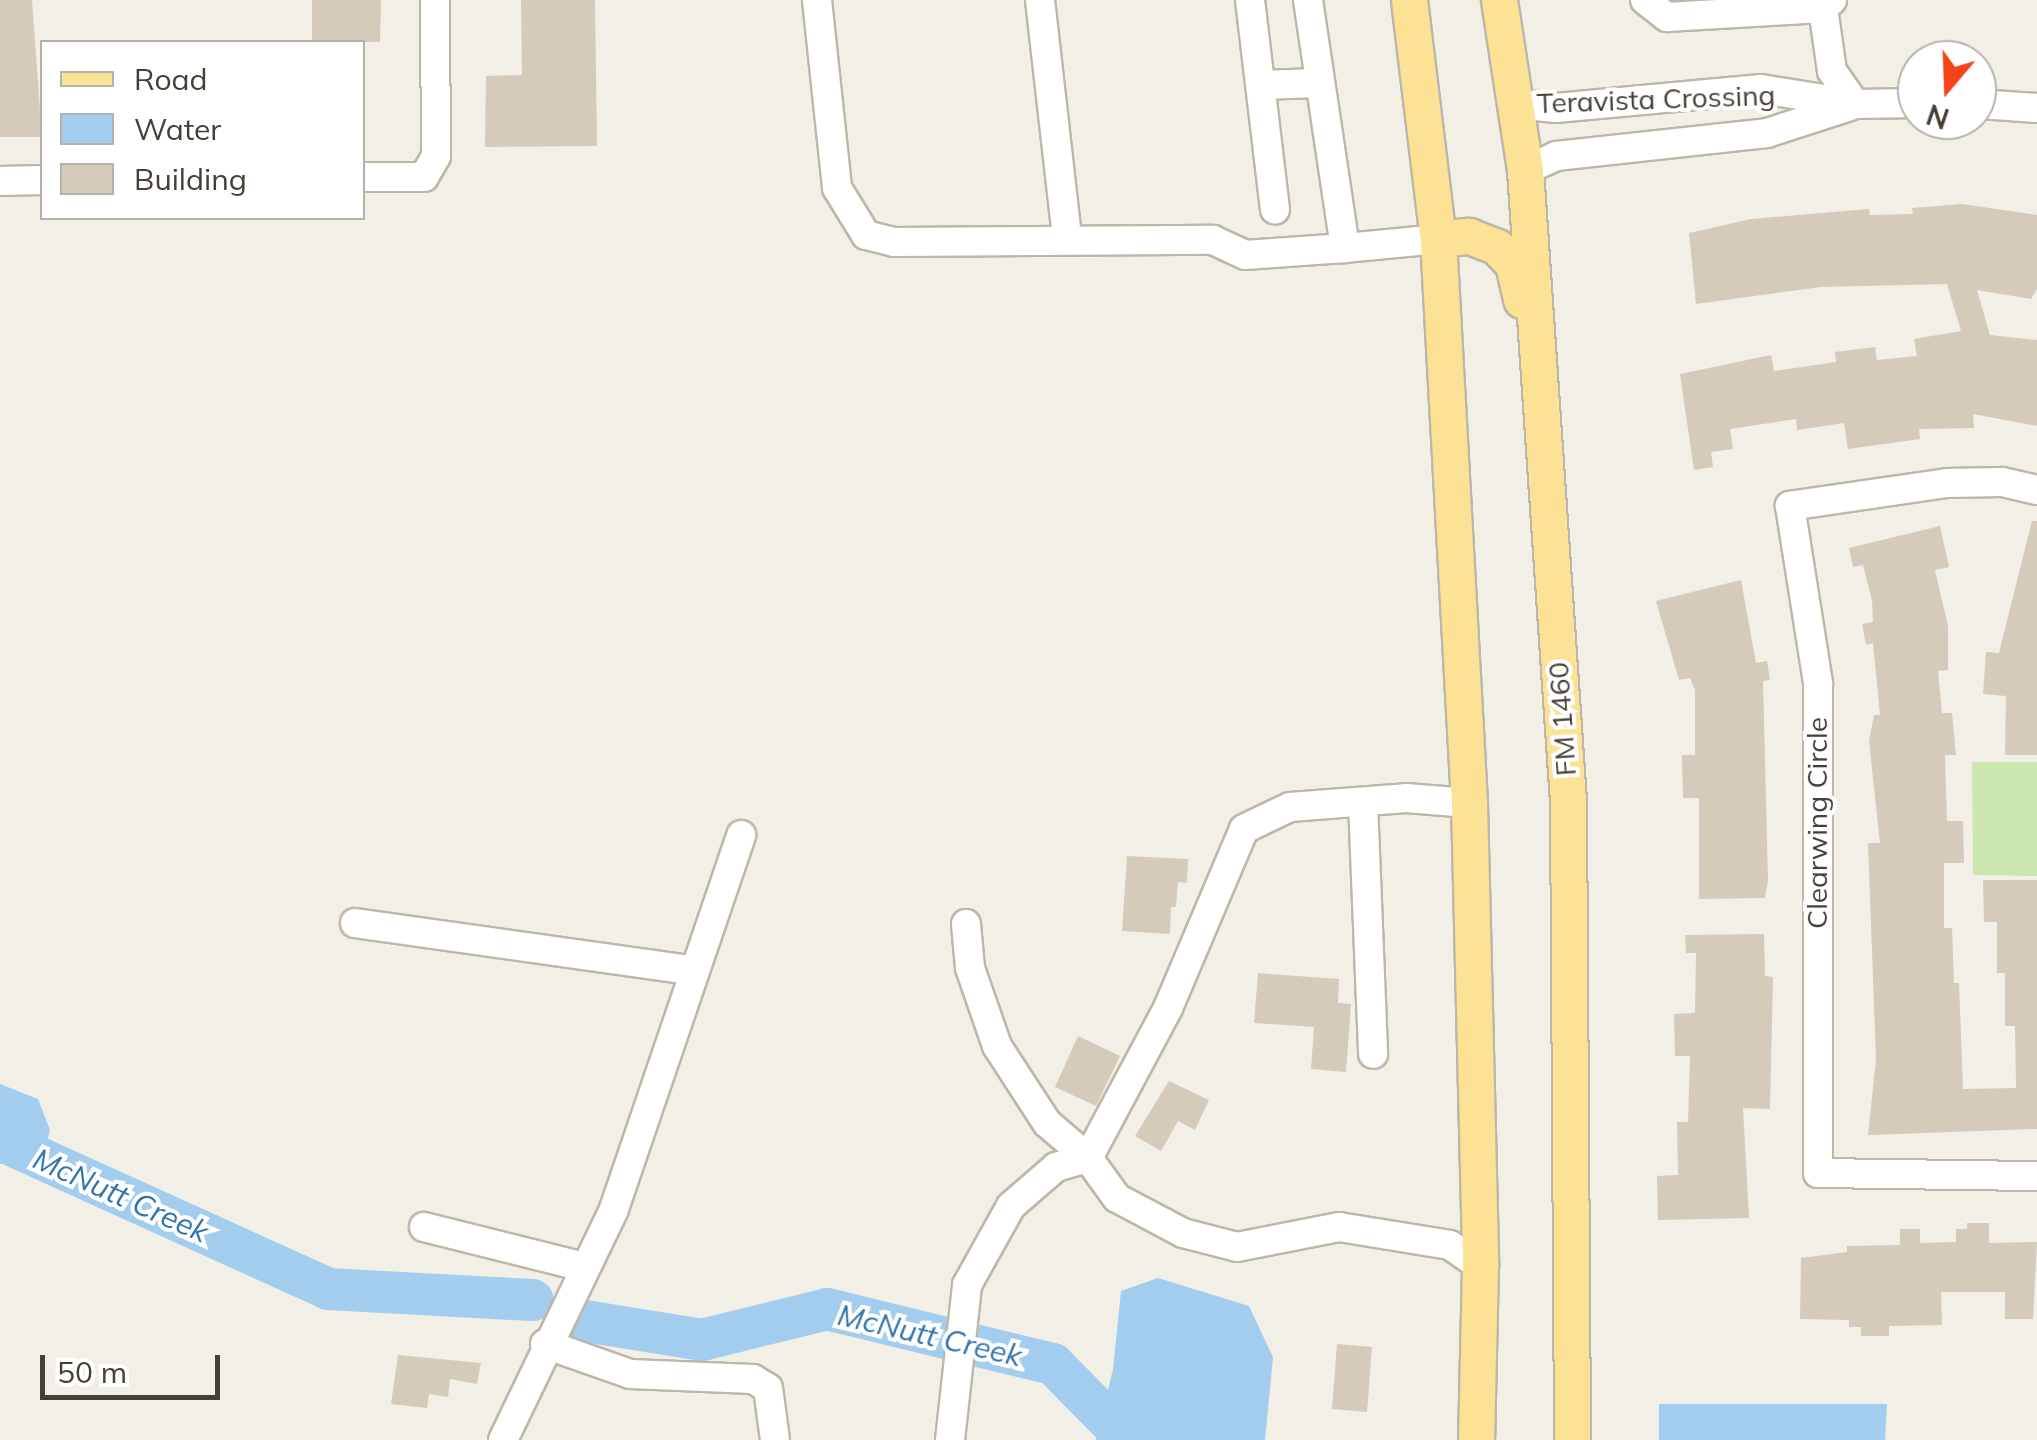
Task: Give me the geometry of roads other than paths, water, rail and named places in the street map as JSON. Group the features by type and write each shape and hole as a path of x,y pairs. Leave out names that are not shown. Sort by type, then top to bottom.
{"main road":[{"path":"1409,0 1438,239 1469,803 1480,1266 1476,1440"},
{"name":"FM 1460","path":"1499,0 1525,170 1568,800 1572,1440"},
{"path":"1438,239 1469,236 1497,247 1513,264 1539,384"}],"street":[{"path":"365,178 424,177 436,156 435,0"},
{"path":"817,0 836,188 866,234 894,242 1067,236 1213,240 1245,255 1438,239"},
{"path":"1040,0 1067,236"},
{"path":"1250,0 1275,210"},
{"path":"1308,0 1344,248"},
{"path":"1509,60 1516,0"},
{"path":"1645,0 1667,17 1820,4 1834,81 1855,104"},
{"path":"1260,84 1319,83"},
{"name":"Teravista Crossing","path":"1516,104 1556,108 1761,89 1855,104 1897,104"},
{"name":"Teravista Crossing","path":"1525,170 1556,156 1767,133 1855,104"},
{"path":"1997,105 2037,108"},
{"path":"0,180 40,180"},
{"name":"Clearwing Circle","path":"2037,490 2002,482 1947,483 1790,506 1818,683 1818,1173 2037,1176"},
{"path":"950,1440 957,1329 967,1285 1011,1206 1056,1166 1088,1158 1168,1008 1244,830 1290,807 1363,802 1469,803"},
{"path":"1363,802 1373,1054"},
{"path":"503,1440 545,1344 614,1209 742,835"},
{"path":"354,922 695,971"},
{"path":"966,924 970,968 997,1046 1047,1123 1088,1158 1117,1198 1184,1233 1237,1247 1339,1227 1450,1245 1480,1266"},
{"path":"424,1228 584,1267"},
{"path":"545,1344 630,1374 752,1379 768,1388 775,1440"}],"water":[{"path":"0,1084 38,1099 50,1130 42,1162 0,1164"},
{"path":"1158,1278 1249,1306 1273,1357 1265,1440 1096,1440 1113,1369 1121,1291"},
{"path":"1659,1404 1887,1404 1885,1440 1659,1440"}],"waterway":[{"name":"McNutt Creek","path":"0,1140 328,1289 533,1300"},
{"name":"McNutt Creek","path":"585,1321 702,1340 827,1309 1053,1364 1128,1440"}]}
